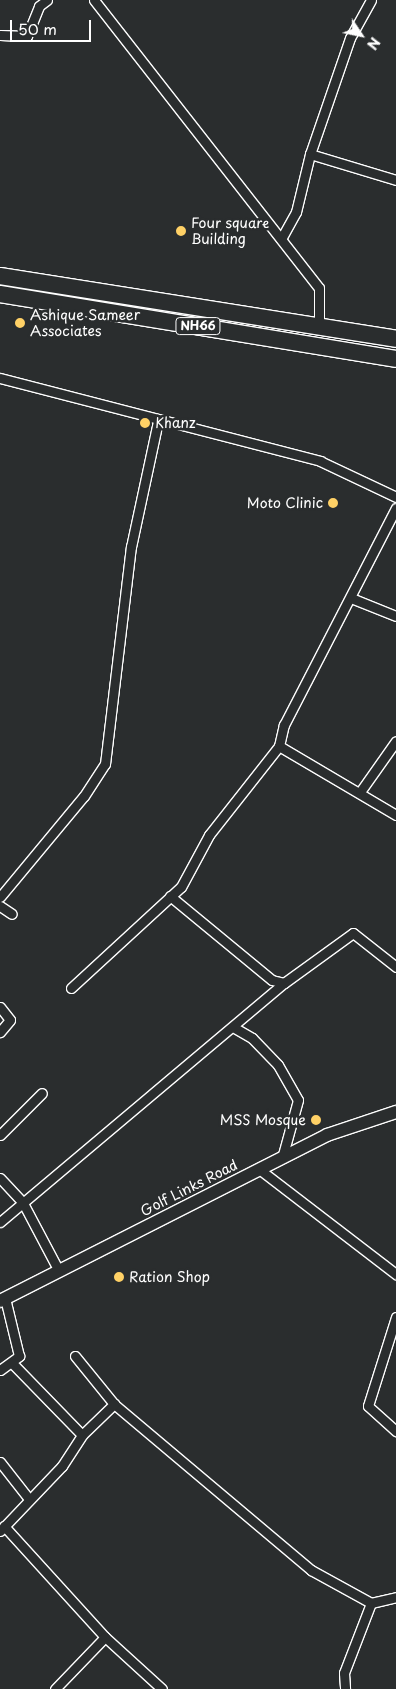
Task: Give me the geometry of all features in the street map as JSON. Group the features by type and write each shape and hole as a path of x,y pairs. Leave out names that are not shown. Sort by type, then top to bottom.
{"highway":[{"name":"NH66","path":"0,276 396,339"},
{"name":"NH66","path":"0,294 396,359"}],"main road":[{"name":"Golf Links Road","path":"3,1300 327,1135 396,1112"}],"street":[{"path":"0,35 27,36 39,6 47,0"},
{"path":"94,0 319,288 319,327"},
{"path":"281,239 296,212 310,154 350,38 371,0"},
{"path":"310,154 396,180"},
{"path":"0,378 158,421 320,461 396,497"},
{"path":"0,897 84,796 105,764 131,547 158,421"},
{"path":"71,988 170,896 209,834 278,746 284,725 396,508"},
{"path":"351,598 396,616"},
{"path":"360,792 396,741"},
{"path":"278,746 360,792 396,815"},
{"path":"170,896 258,972 284,983"},
{"path":"0,906 12,914"},
{"path":"0,1222 284,983 353,932 396,966"},
{"path":"0,1008 10,1020 0,1032"},
{"path":"232,1027 252,1038 278,1065 298,1100 282,1158"},
{"path":"0,1134 42,1093"},
{"path":"259,1170 396,1274"},
{"path":"0,1178 23,1203 58,1271"},
{"path":"0,1370 19,1356 3,1300"},
{"path":"396,1317 368,1406 396,1431"},
{"path":"75,1356 114,1404 311,1570 371,1603 396,1598"},
{"path":"12,1363 82,1435"},
{"path":"114,1404 82,1435 62,1466 2,1529 105,1637 162,1689"},
{"path":"0,1462 29,1499"},
{"path":"345,1689 344,1673 371,1603"},
{"path":"56,1689 105,1637"}],"place":[{"name":"Four square Building","path":"181,231"},
{"name":"Ashique Sameer Associates","path":"20,323"},
{"name":"Khanz","path":"145,423"},
{"name":"Moto Clinic","path":"333,503"},
{"name":"MSS Mosque","path":"316,1120"},
{"name":"Ration Shop","path":"119,1277"}]}
